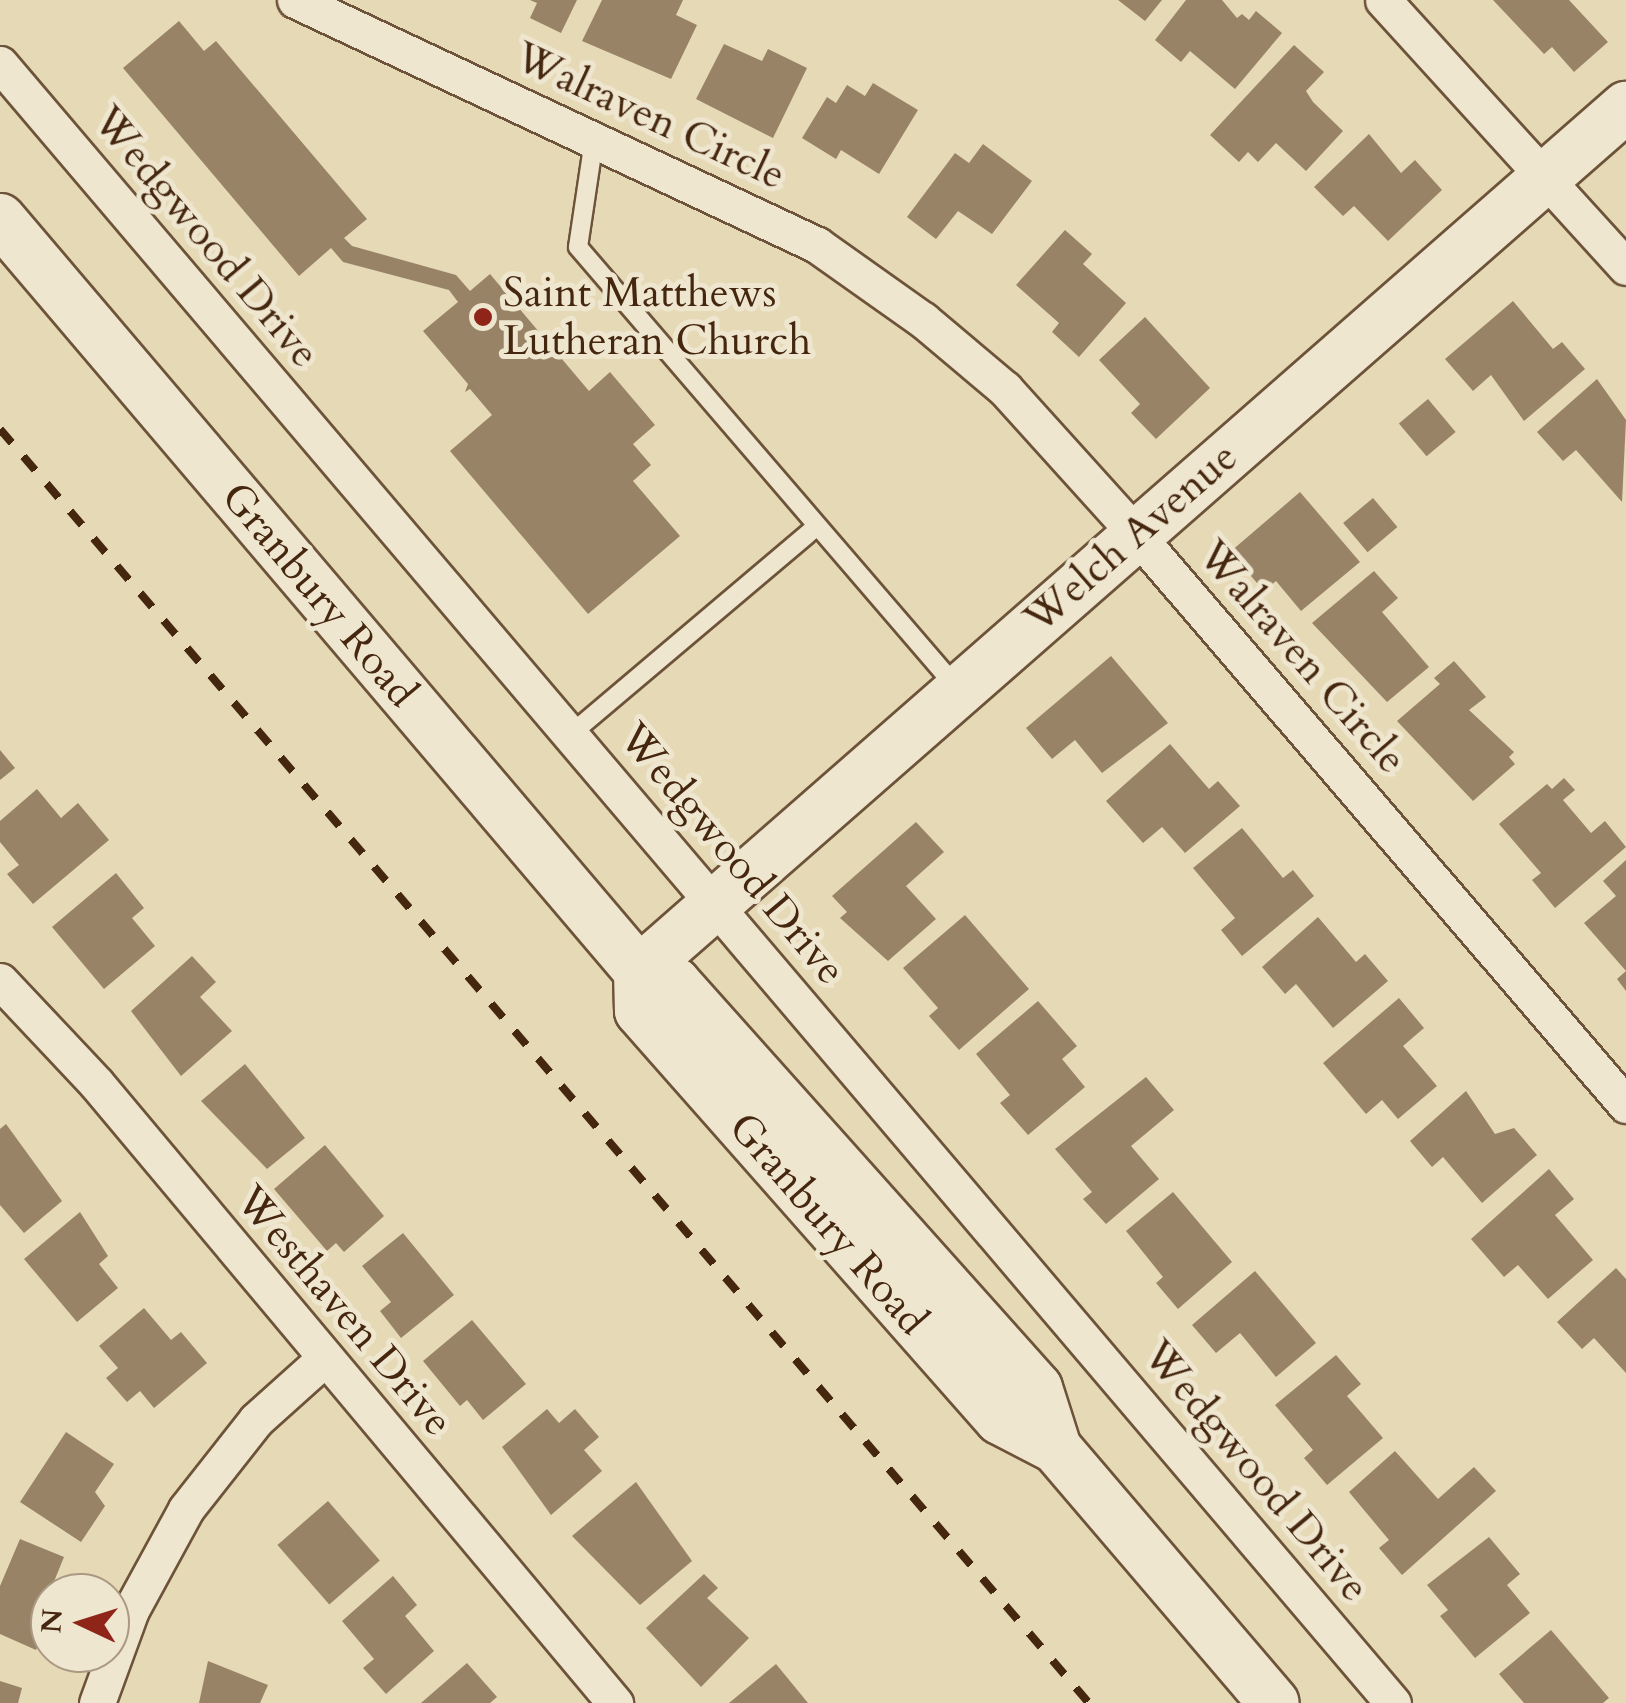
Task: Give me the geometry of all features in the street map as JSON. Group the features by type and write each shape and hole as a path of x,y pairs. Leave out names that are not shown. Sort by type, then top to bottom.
{"main road":[{"name":"Welch Avenue","path":"639,971 713,900 1626,107"},
{"name":"Granbury Road","path":"0,218 639,971 676,982 1037,1388 1056,1448 1274,1703"}],"street":[{"name":"Walraven Circle","path":"295,0 817,244 923,320 1005,389 1135,534 1626,1105"},
{"path":"1382,0 1548,176 1626,267"},
{"name":"Wedgwood Drive","path":"0,64 1393,1703"},
{"name":"Westhaven Drive","path":"0,980 96,1083 615,1703"},
{"path":"97,1703 131,1610 186,1510 256,1420 324,1359"}],"lane":[{"path":"594,140 578,247 957,688"},
{"path":"571,734 817,526"}],"building":[{"path":"530,0 577,0 561,33 530,18 537,3"},
{"path":"602,0 683,0 676,15 697,25 671,79 582,41"},
{"path":"1118,0 1162,0 1145,21"},
{"path":"1186,0 1222,0 1237,18 1242,14 1249,20 1256,11 1282,33 1235,89 1190,51 1181,62 1155,40"},
{"path":"1493,0 1569,0 1608,42 1574,72 1552,47 1544,54"},
{"name":"Saint Matthews Lutheran Church","path":"179,21 204,51 216,41 367,219 344,238 352,246 456,275 470,291 490,274 589,391 610,372 655,425 633,444 651,465 633,481 680,536 588,614 450,451 492,415 470,389 465,392 468,384 423,331 458,302 449,290 343,262 331,248 299,276 123,68"},
{"path":"724,44 762,61 768,49 807,68 773,138 696,99"},
{"path":"1294,45 1324,72 1306,91 1343,131 1306,171 1276,143 1258,162 1248,152 1239,162 1210,135"},
{"path":"873,83 918,110 879,174 841,150 836,159 802,138 827,97 836,103 847,85 865,96"},
{"path":"1369,134 1401,173 1415,160 1442,190 1388,241 1354,206 1343,216 1314,187"},
{"path":"983,144 1032,181 992,234 958,211 936,239 907,217 955,153 969,163"},
{"path":"1065,230 1092,254 1083,264 1126,303 1079,357 1052,332 1059,323 1016,285"},
{"path":"1513,301 1553,349 1562,342 1585,369 1524,421 1491,375 1473,391 1445,359"},
{"path":"1145,317 1210,388 1156,439 1131,413 1140,404 1099,360"},
{"path":"1597,379 1626,420 1622,502 1576,450 1563,461 1537,432"},
{"path":"1428,399 1456,432 1427,456 1399,423"},
{"path":"1300,492 1360,562 1301,611 1276,581 1264,591 1230,552"},
{"path":"1373,498 1397,527 1368,552 1343,523"},
{"path":"1374,571 1398,598 1382,612 1429,667 1387,702 1312,623"},
{"path":"1111,656 1168,723 1102,773 1075,740 1052,759 1026,728"},
{"path":"1454,661 1486,697 1469,710 1514,752 1509,757 1515,764 1473,801 1397,721 1440,684 1434,678"},
{"path":"1170,744 1209,789 1218,781 1240,806 1185,853 1162,827 1143,843 1106,801"},
{"path":"0,750 15,768 0,780"},
{"path":"1564,778 1575,790 1563,800 1591,833 1605,821 1626,847 1555,908 1532,880 1541,873 1499,824 1547,784 1552,789"},
{"path":"37,789 61,818 78,803 109,840 33,904 7,874 19,865 0,842 0,821"},
{"path":"916,822 944,852 906,886 936,919 888,961 840,918 847,912 832,896"},
{"path":"1242,828 1283,878 1293,870 1314,896 1242,956 1221,930 1235,918 1193,868"},
{"path":"1626,860 1626,971 1584,923 1616,896 1603,881"},
{"path":"116,873 144,908 132,918 155,946 104,989 52,927"},
{"path":"965,915 1029,989 959,1050 929,1016 938,1008 903,968"},
{"path":"1318,917 1356,962 1365,954 1388,981 1333,1028 1296,984 1285,994 1262,967"},
{"path":"192,956 216,982 200,997 232,1031 181,1076 131,1011"},
{"path":"1626,971 1626,991 1617,979"},
{"path":"1399,998 1424,1028 1403,1046 1437,1086 1398,1119 1382,1100 1366,1114 1323,1063"},
{"path":"1038,1001 1077,1046 1062,1059 1085,1087 1028,1135 1000,1103 1010,1095 976,1054"},
{"path":"245,1064 305,1138 267,1169 201,1101"},
{"path":"1146,1077 1174,1110 1131,1146 1159,1179 1106,1224 1083,1199 1092,1192 1055,1149"},
{"path":"1466,1091 1495,1134 1514,1128 1537,1155 1482,1203 1443,1157 1432,1167 1410,1141"},
{"path":"6,1124 62,1201 24,1233 0,1205 0,1129"},
{"path":"325,1145 384,1216 344,1252 336,1243 327,1251 274,1189"},
{"path":"1549,1169 1574,1199 1555,1215 1593,1260 1548,1299 1518,1265 1504,1277 1471,1239"},
{"path":"1173,1192 1232,1262 1178,1309 1156,1283 1163,1277 1126,1231"},
{"path":"80,1212 108,1256 99,1264 118,1288 77,1322 24,1259"},
{"path":"403,1233 454,1295 401,1338 380,1311 391,1302 362,1266"},
{"path":"1616,1268 1626,1279 1626,1373 1594,1338 1582,1349 1557,1322"},
{"path":"1255,1271 1316,1343 1276,1377 1240,1333 1216,1353 1192,1325"},
{"path":"144,1308 171,1340 181,1332 207,1363 154,1408 140,1391 127,1402 106,1378 118,1368 99,1346"},
{"path":"472,1320 526,1384 483,1420 467,1400 460,1406 423,1361"},
{"path":"1336,1355 1361,1384 1347,1396 1383,1438 1327,1485 1304,1458 1313,1450 1275,1405"},
{"path":"547,1409 559,1423 575,1409 599,1437 584,1450 602,1471 551,1515 502,1447"},
{"path":"66,1432 114,1464 95,1492 105,1506 81,1542 20,1502"},
{"path":"1395,1451 1438,1499 1474,1467 1496,1491 1402,1575 1379,1548 1389,1540 1349,1492"},
{"path":"636,1482 692,1561 640,1605 572,1536"},
{"path":"328,1501 380,1561 329,1605 277,1545"},
{"path":"1489,1537 1520,1574 1507,1585 1530,1613 1475,1658 1440,1616 1448,1610 1427,1585"},
{"path":"20,1539 64,1557 57,1573 30,1573 30,1647 0,1634 0,1586"},
{"path":"704,1574 718,1588 707,1598 749,1638 701,1687 646,1628"},
{"path":"393,1576 417,1605 405,1616 434,1651 386,1694 363,1668 374,1659 342,1621"},
{"path":"1551,1630 1609,1698 1603,1703 1524,1703 1499,1674"},
{"path":"208,1661 268,1685 260,1703 199,1703"},
{"path":"467,1663 497,1697 490,1703 421,1703"},
{"path":"776,1664 808,1703 729,1703"},
{"path":"0,1681 22,1688 18,1703 0,1703"}],"railway":[{"path":"0,429 1089,1703"}],"place":[{"name":"Saint Matthews Lutheran Church","path":"483,317"}]}
